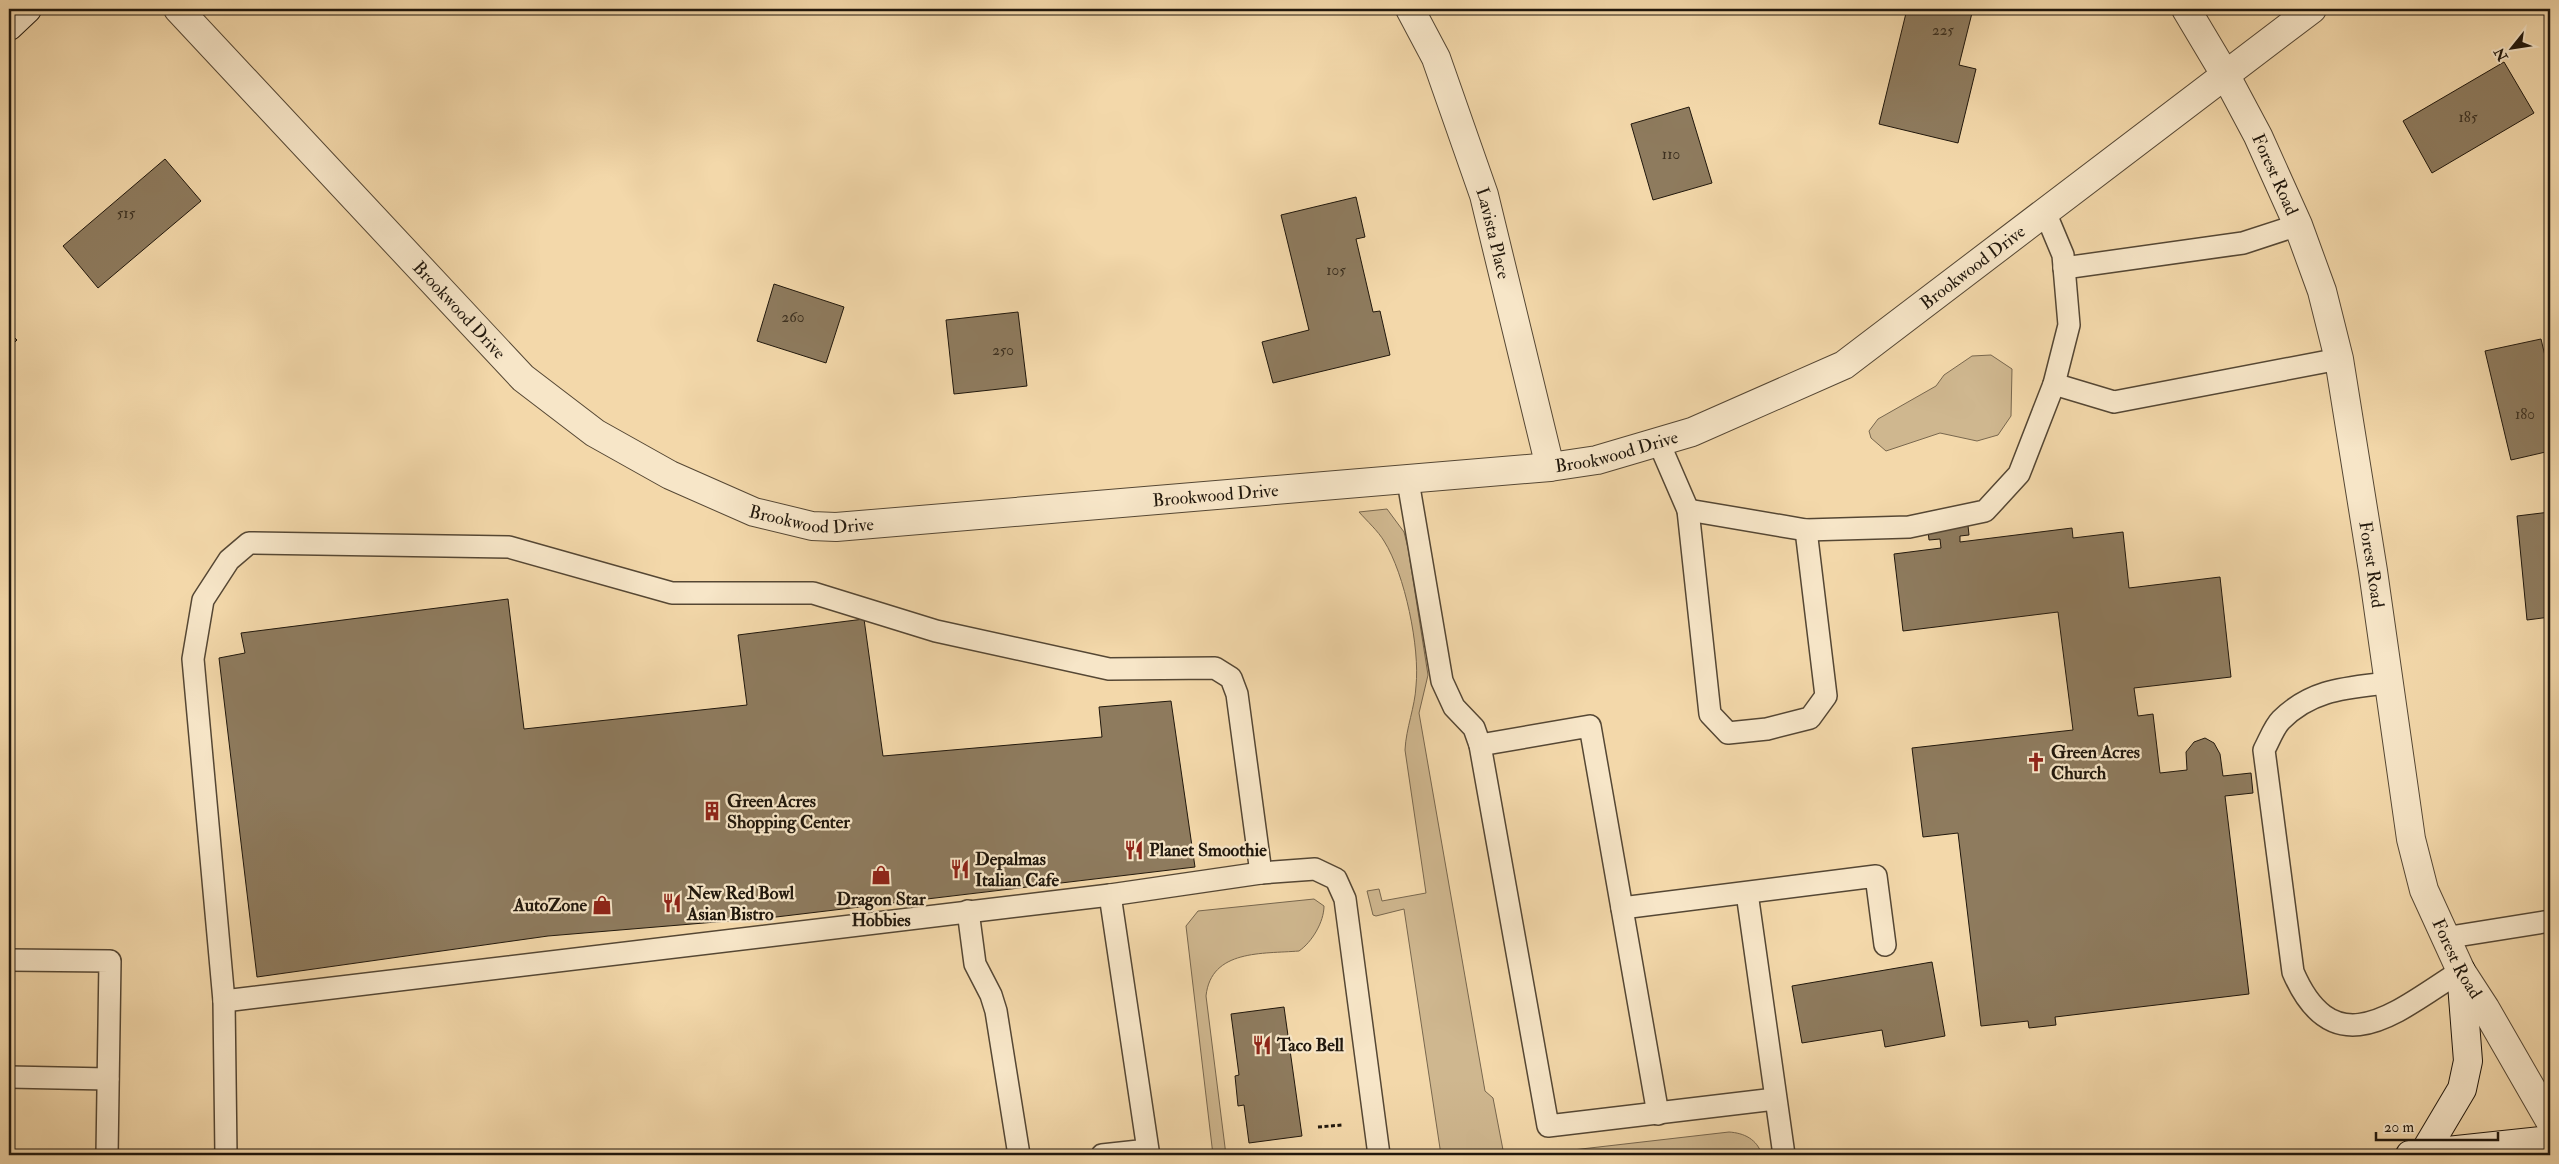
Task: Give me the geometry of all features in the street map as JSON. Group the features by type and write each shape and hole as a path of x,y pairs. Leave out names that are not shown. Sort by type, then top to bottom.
{"street":[{"path":"9,26 27,9"},
{"name":"Brookwood Drive","path":"178,9 523,378 595,433 670,475 754,512 812,526 836,527 1408,481 1550,467 1597,460 1692,432 1844,365 2312,9"},
{"name":"Lavista Place","path":"1410,9 1436,58 1484,194 1550,467"},
{"name":"Forest Road","path":"2186,9 2226,76 2258,136 2298,225 2322,291 2339,359 2373,571 2411,839 2424,890 2444,938 2461,972 2485,1008 2550,1121"},
{"path":"2415,1154 2462,1089 2468,1061 2461,972"},
{"path":"2415,1154 2550,1140"}],"lane":[{"path":"1688,510 1806,530 1909,527 1985,511 2019,474 2054,384 2069,325 2063,255 2045,212"},
{"path":"2064,268 2243,243 2298,225"},
{"path":"2054,384 2114,402 2339,359"},
{"path":"1658,443 1688,510 1710,714 1728,733 1767,729 1810,718 1826,696 1806,530"},
{"path":"1408,481 1442,681 1454,707 1474,728 1480,745 1548,1126 1776,1099"},
{"path":"226,1155 224,1001 193,659 203,600 229,560 249,543 509,547 672,593 813,593 936,631 1109,669 1215,668 1231,678 1237,694 1261,873"},
{"path":"2388,683 2330,690 2305,700 2280,721 2264,750 2293,972 2302,992 2312,1005 2328,1018 2345,1026 2374,1023 2461,972"},
{"path":"1480,745 1590,726 1658,1114"},
{"path":"224,1001 1110,895 1261,873 1315,869 1336,879 1345,899 1379,1155"},
{"path":"1622,908 1876,876 1886,945"},
{"path":"1747,893 1784,1155"},
{"path":"1102,1155 1148,1150 1110,895"},
{"path":"968,911 976,964 991,995 996,1011 1018,1155"},
{"path":"2444,938 2550,921"},
{"path":"9,960 110,961 107,1155"},
{"path":"9,1077 108,1078"}],"shaded area":[{"path":"1991,355 2012,369 2011,416 1998,435 1977,441 1940,433 1886,451 1871,438 1869,431 1878,419 1936,386 1944,375 1972,356"},
{"path":"1387,509 1404,532 1408,548 1428,675 1419,713 1485,1091 1493,1098 1504,1155 1441,1155 1404,909 1376,916 1373,915 1367,891 1379,889 1382,901 1426,893 1405,750 1416,686 1416,652 1413,632 1404,591 1392,555 1382,537 1359,512"},
{"path":"1314,899 1324,906 1322,919 1313,937 1299,951 1255,954 1241,957 1228,962 1218,970 1210,981 1206,996 1226,1155 1213,1155 1186,926 1198,911"},
{"path":"1729,1132 1749,1138 1757,1145 1762,1155 1529,1155"}],"building":[{"path":"1907,9 1973,9 1959,65 1976,69 1958,143 1879,124"},
{"path":"2504,62 2534,113 2432,173 2403,121"},
{"path":"1689,107 1712,183 1653,200 1631,124"},
{"path":"165,159 201,201 98,288 63,246"},
{"path":"1356,197 1365,237 1356,239 1373,312 1380,311 1390,355 1273,383 1262,342 1309,330 1281,215"},
{"path":"774,284 844,307 826,363 757,341"},
{"path":"1018,312 1027,386 954,394 946,320"},
{"path":"9,332 17,340 9,348"},
{"path":"2541,339 2550,377 2550,451 2511,460 2485,351"},
{"name":"Green Acres Church","path":"1966,507 1969,535 1960,536 1960,542 2072,528 2073,538 2123,532 2129,588 2220,577 2231,677 2134,688 2138,716 2153,714 2160,773 2187,770 2186,752 2194,742 2205,738 2214,743 2220,754 2223,776 2251,773 2253,793 2225,796 2249,994 2055,1017 2056,1025 2029,1028 2028,1021 1981,1026 1958,833 1923,837 1912,748 2073,730 2058,612 1903,631 1894,554 1941,548 1940,539 1929,540 1926,512"},
{"path":"2550,512 2550,617 2527,620 2517,516"},
{"name":"Green Acres Shopping Center","path":"508,599 524,729 747,705 738,635 864,619 883,756 1102,737 1099,707 1171,701 1195,867 776,917 548,936 257,977 219,658 245,653 241,633"},
{"path":"1932,962 1945,1036 1885,1047 1882,1030 1802,1043 1792,986"},
{"name":"Taco Bell","path":"1284,1007 1302,1136 1249,1143 1244,1105 1238,1106 1235,1076 1239,1075 1231,1014"}],"place":[{"name":"Green Acres Church","path":"2036,762"},
{"name":"Green Acres Shopping Center","path":"712,811"},
{"name":"Planet Smoothie","path":"1134,850"},
{"name":"Depalmas Italian Cafe","path":"960,869"},
{"name":"Dragon Star Hobbies","path":"881,875"},
{"name":"New Red Bowl Asian Bistro","path":"672,903"},
{"name":"AutoZone","path":"602,905"},
{"name":"Taco Bell","path":"1262,1045"}]}
